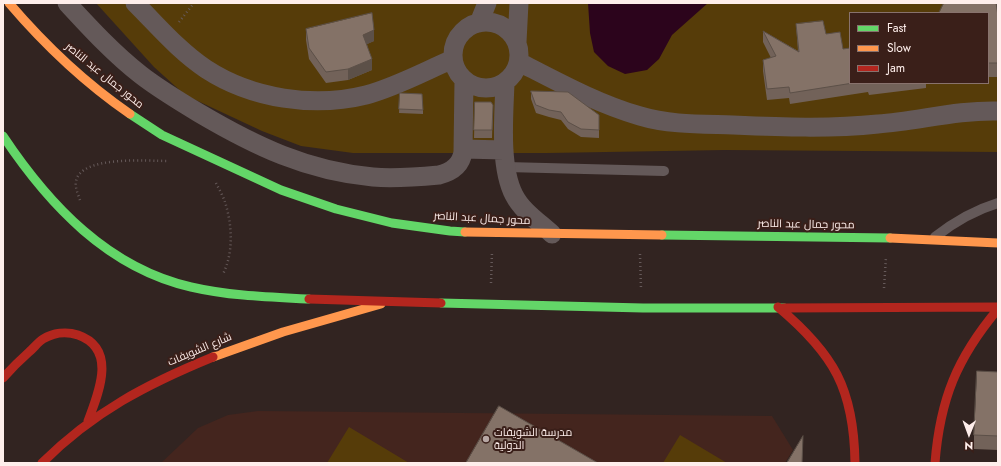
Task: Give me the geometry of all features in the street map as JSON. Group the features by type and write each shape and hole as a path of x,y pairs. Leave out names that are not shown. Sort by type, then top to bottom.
{"main road":[{"name":"محور جمال عبد الناصر","path":"9,3 32,30 78,73 119,106 162,135 281,190 336,209 400,224 450,231 552,234 887,238 998,242"},
{"path":"3,136 37,185 62,212 90,238 125,261 150,274 176,284 214,292 286,298 389,302 641,308 998,308"},
{"name":"شارع الشويفات","path":"42,463 88,421 145,387 214,356 300,326 389,302"},
{"path":"778,307 813,339 843,384 849,401 852,419 855,463"},
{"path":"935,463 940,419 953,378 973,340 998,308"},
{"path":"3,378 43,338 60,332 73,332 86,338 96,346 101,358 102,368 101,382 88,421"}],"street":[{"path":"67,3 94,31 140,74 157,86 217,123 260,146 318,168 361,176 386,178 439,176 450,171 459,163 463,156 464,80"},
{"path":"135,3 167,37 206,69 232,83 261,93 313,101 340,100 393,86 453,59"},
{"path":"479,23 487,3"},
{"path":"517,42 510,33 501,26 490,22 479,23 466,29 456,40 453,49 453,59 458,74 473,86 484,89 505,83 511,77 516,70 518,62 519,52 517,42 519,3"},
{"path":"518,62 574,90 618,109 661,121 763,126 844,126 879,124 968,112 998,111"},
{"path":"505,83 505,158 514,195 524,209 552,234"},
{"path":"464,148 505,158"}],"lane":[{"path":"505,158 664,171"},
{"path":"932,240 957,221 998,203"}],"path":[{"path":"167,37 194,3"},
{"path":"82,206 76,188 76,180 81,172 92,166 106,161 169,161"},
{"path":"214,180 225,201 227,209 230,224 230,248 225,271 214,292"},
{"path":"490,304 493,233"},
{"path":"640,235 641,308"},
{"path":"884,307 887,238"}],"shaded area":[{"path":"96,3 998,3 998,152 725,150 547,153 353,153 301,146 262,131 185,95 154,67"},
{"path":"588,3 708,3 672,35 659,59 647,70 625,74 608,66 594,52 590,33"},
{"name":"مدرسة الشويفات الدولية","path":"258,411 772,416 793,450 785,463 161,463 198,428 228,415"},
{"path":"349,427 409,463 327,463"},
{"path":"680,435 727,463 663,463"}],"building":[{"path":"944,3 996,3 998,16 998,63 989,63 989,12 940,12"},
{"path":"372,13 374,30 363,35 372,59 348,69 326,72 309,48 306,29"},
{"path":"823,21 826,34 840,32 843,49 849,48 849,84 790,93 789,87 767,89 763,60 776,56 763,31 799,52 796,24"},
{"path":"531,91 568,92 599,115 599,130 581,129 568,122 561,112 549,110 536,105"},
{"path":"400,93 422,94 423,110 399,109"},
{"path":"475,102 491,102 493,105 492,130 474,130"},
{"path":"977,371 998,372 998,436 974,435"},
{"path":"499,406 598,463 466,463"},
{"path":"803,436 802,463 787,463"}],"traffic: fast":[{"path":"130,114 162,135 281,190 336,209 392,223 465,232"},
{"path":"3,136 40,186 61,209 83,230 107,249 133,265 161,278 206,290 250,296 309,299"},
{"path":"662,235 890,238"},
{"path":"441,303 643,308 784,308"}],"traffic: slow":[{"path":"9,3 36,33 81,76 130,114"},
{"path":"465,232 662,235"},
{"path":"890,238 998,243"},
{"path":"213,357 283,332 381,304"}],"traffic: jam":[{"path":"309,299 441,303"},
{"path":"778,307 814,341 827,358 837,375 845,394 850,414 854,437 855,463"},
{"path":"784,308 998,307"},
{"path":"935,463 941,419 953,380 961,362 998,309"},
{"path":"3,378 43,339 60,333 78,335 90,342 98,351 101,361 102,373 100,386 88,421"},
{"path":"42,463 61,445 101,414 143,389 213,357"}],"place":[{"name":"مدرسة الشويفات الدولية","path":"486,439"}]}
